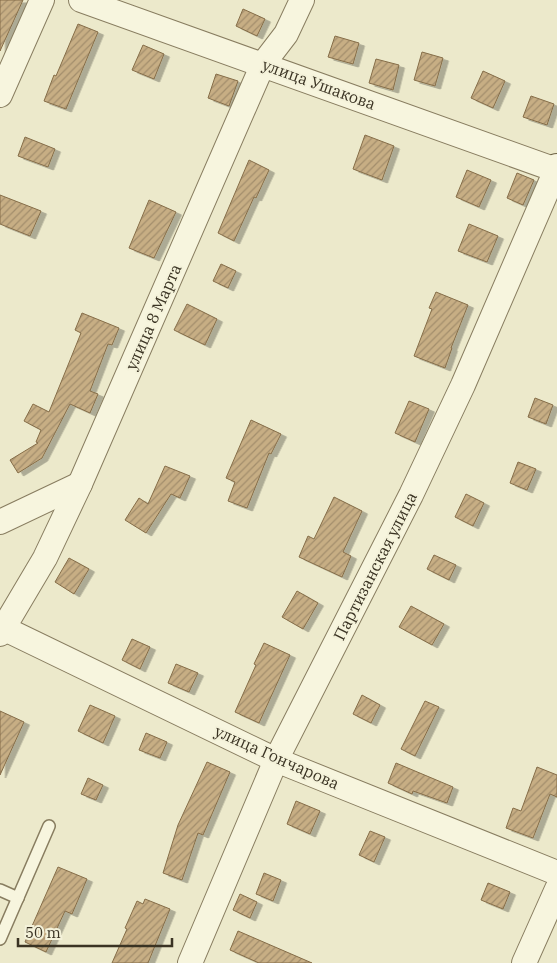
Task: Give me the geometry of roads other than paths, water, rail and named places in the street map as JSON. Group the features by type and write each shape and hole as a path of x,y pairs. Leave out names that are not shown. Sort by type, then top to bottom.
{"street":[{"path":"0,95 42,0"},
{"name":"улица Ушакова","path":"81,0 557,169"},
{"name":"улица 8 Марта","path":"2,631 45,558 80,484 263,64 286,34 302,0"},
{"name":"Партизанская улица","path":"190,963 276,760 411,495 463,385 557,169"},
{"path":"0,522 80,484"},
{"name":"улица Гончарова","path":"2,631 276,760 557,873"},
{"path":"524,963 557,889"}],"lane":[{"path":"0,939 49,826"},
{"path":"0,890 18,898"}]}
